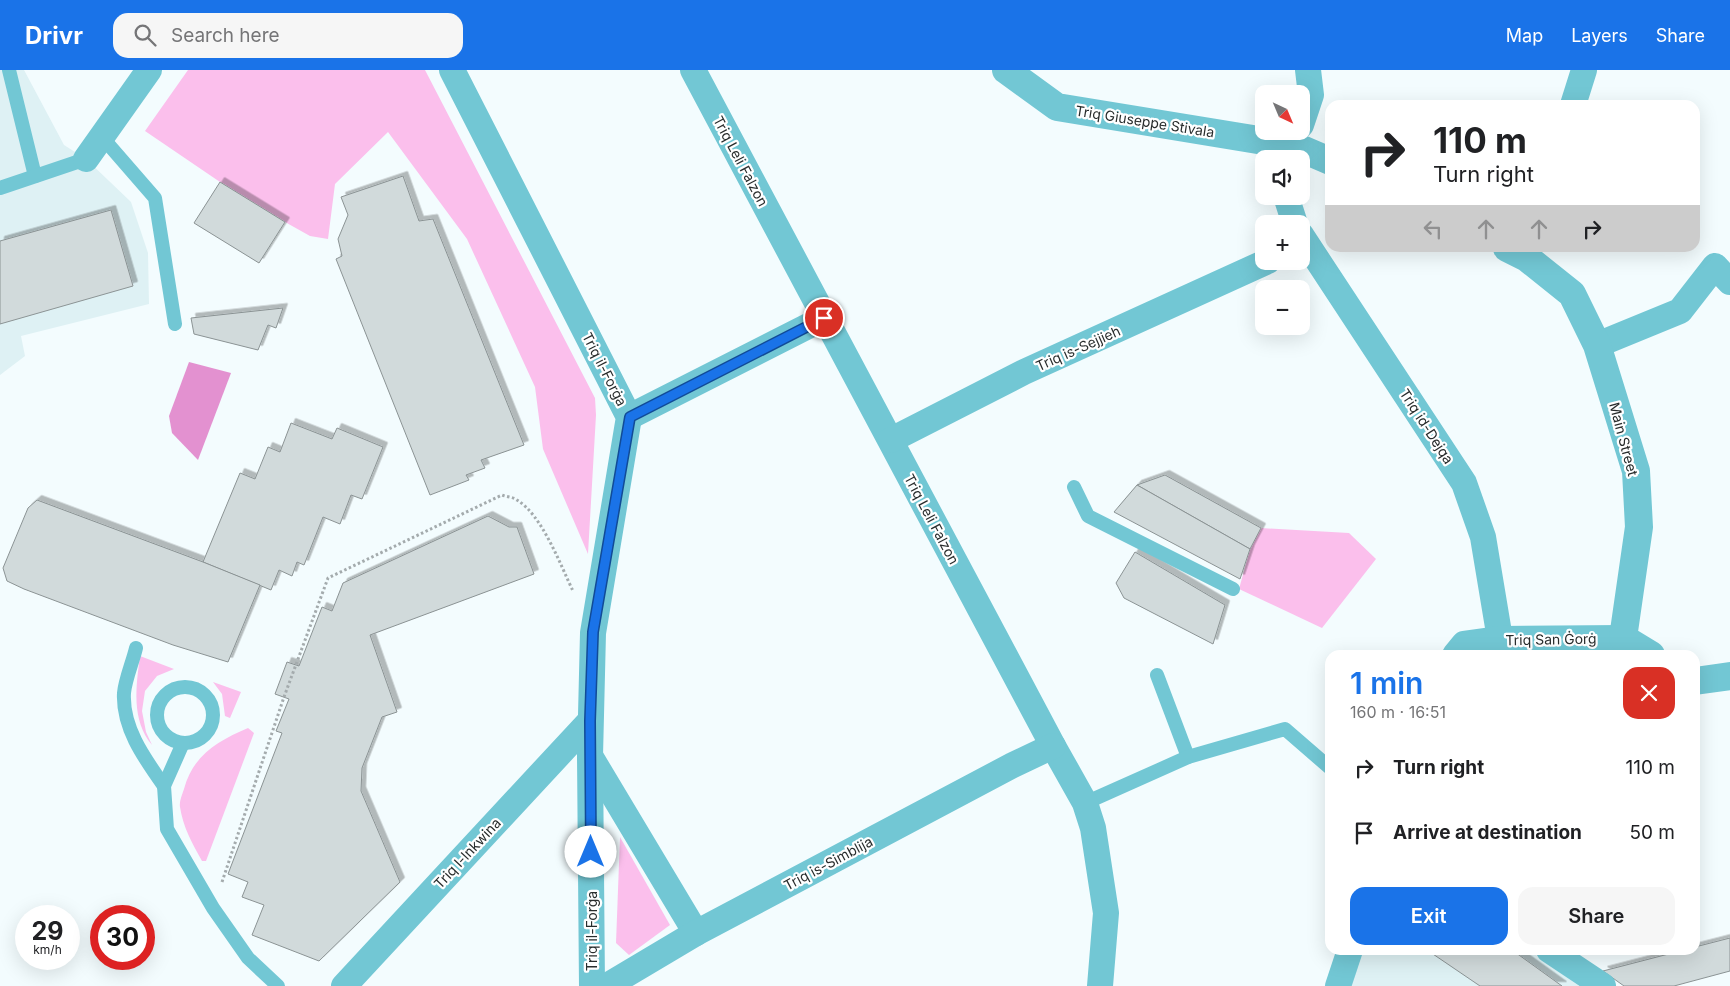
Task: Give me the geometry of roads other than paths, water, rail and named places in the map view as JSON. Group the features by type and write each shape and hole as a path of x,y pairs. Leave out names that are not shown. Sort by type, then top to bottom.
{"street":[{"path":"86,159 149,70"},
{"name":"Triq il-Forġa","path":"452,70 630,417 593,632 590,721 592,986"},
{"name":"Triq Leli Falzon","path":"693,70 1085,803 1093,828 1106,913 1100,986"},
{"name":"Triq Giuseppe Stivala","path":"1006,70 1057,107 1255,134"},
{"path":"1308,70 1310,85"},
{"path":"1575,100 1584,70"},
{"path":"1297,140 1325,158"},
{"name":"Triq id-Dejqa","path":"1310,249 1464,483 1483,537 1500,639"},
{"name":"Main Street","path":"1522,252 1572,294 1597,345 1636,471 1638,528 1623,638"},
{"path":"1597,345 1680,311 1716,266 1730,282"},
{"name":"Triq is-Sejjieh","path":"891,440 1024,372 1255,267"},
{"path":"630,417 824,318"},
{"path":"1623,638 1643,650"},
{"name":"Triq San Ġorġ","path":"1459,650 1464,644 1500,639 1623,638"},
{"path":"1700,679 1730,676"},
{"name":"Triq l-Inkwina","path":"344,986 590,721"},
{"name":"Triq is-Simblija","path":"607,986 696,934 1053,746"},
{"path":"590,756 696,934"},
{"path":"1338,986 1348,955"},
{"path":"1557,955 1604,986"}],"lane":[{"path":"9,70 35,176"},
{"path":"102,137 155,198 174,324"},
{"path":"0,188 86,159"},
{"path":"1074,486 1088,516 1233,590"},
{"path":"136,648 124,693 127,720 143,756 164,786"},
{"path":"1157,675 1188,757"},
{"path":"185,688 194,689 203,694 208,700 212,708 213,717 207,733 192,743 183,743 167,736 161,729 158,720 158,710 167,694 185,688"},
{"path":"1085,803 1188,757 1285,729 1325,764"},
{"path":"183,743 164,786 167,829 213,908 248,958 278,986"}]}
